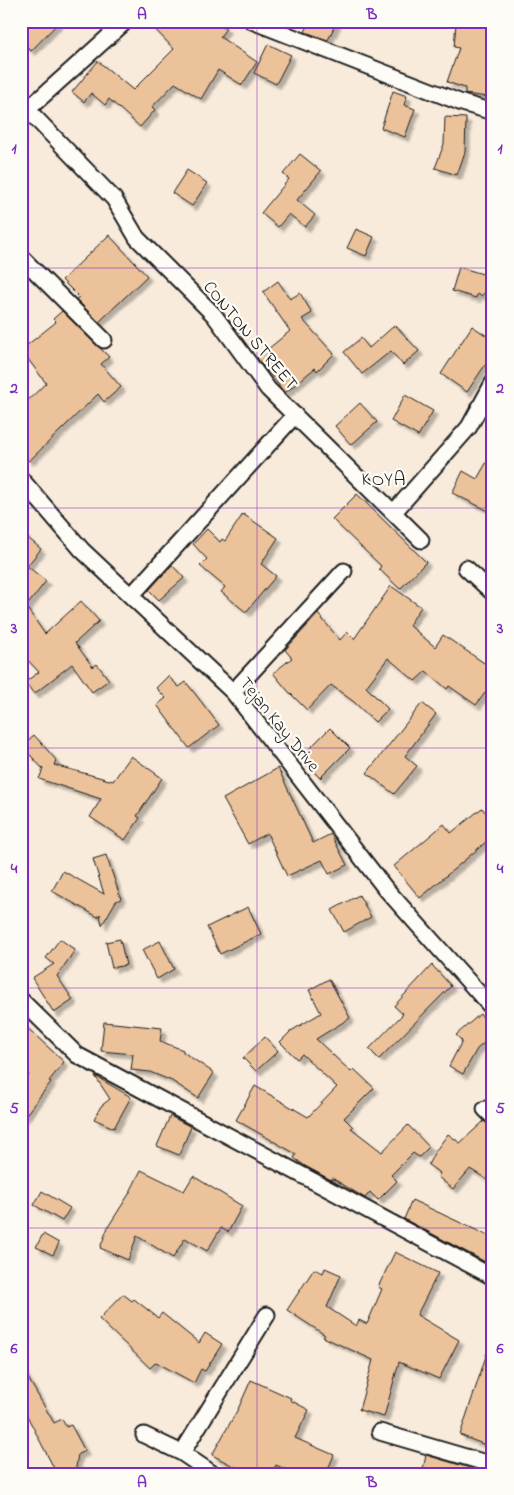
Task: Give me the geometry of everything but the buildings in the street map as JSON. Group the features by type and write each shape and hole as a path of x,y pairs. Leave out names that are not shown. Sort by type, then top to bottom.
{"street":[{"path":"24,106 126,21"},
{"path":"252,21 462,103 493,112"},
{"name":"CONTON STREET","path":"24,106 114,199 137,238 214,315 268,389 421,540"},
{"path":"21,257 104,340"},
{"path":"394,512 469,427 493,383"},
{"path":"131,596 295,415"},
{"name":"Tejan Kay Drive","path":"21,479 82,550 233,692 384,888 493,1009"},
{"path":"466,568 493,593"},
{"path":"233,692 344,571"},
{"path":"21,1000 77,1056 493,1277"},
{"path":"182,1453 267,1314"},
{"path":"380,1432 493,1465"},
{"path":"144,1435 182,1453 213,1474"}],"district":[{"name":"KOYA","path":"384,478"}]}
